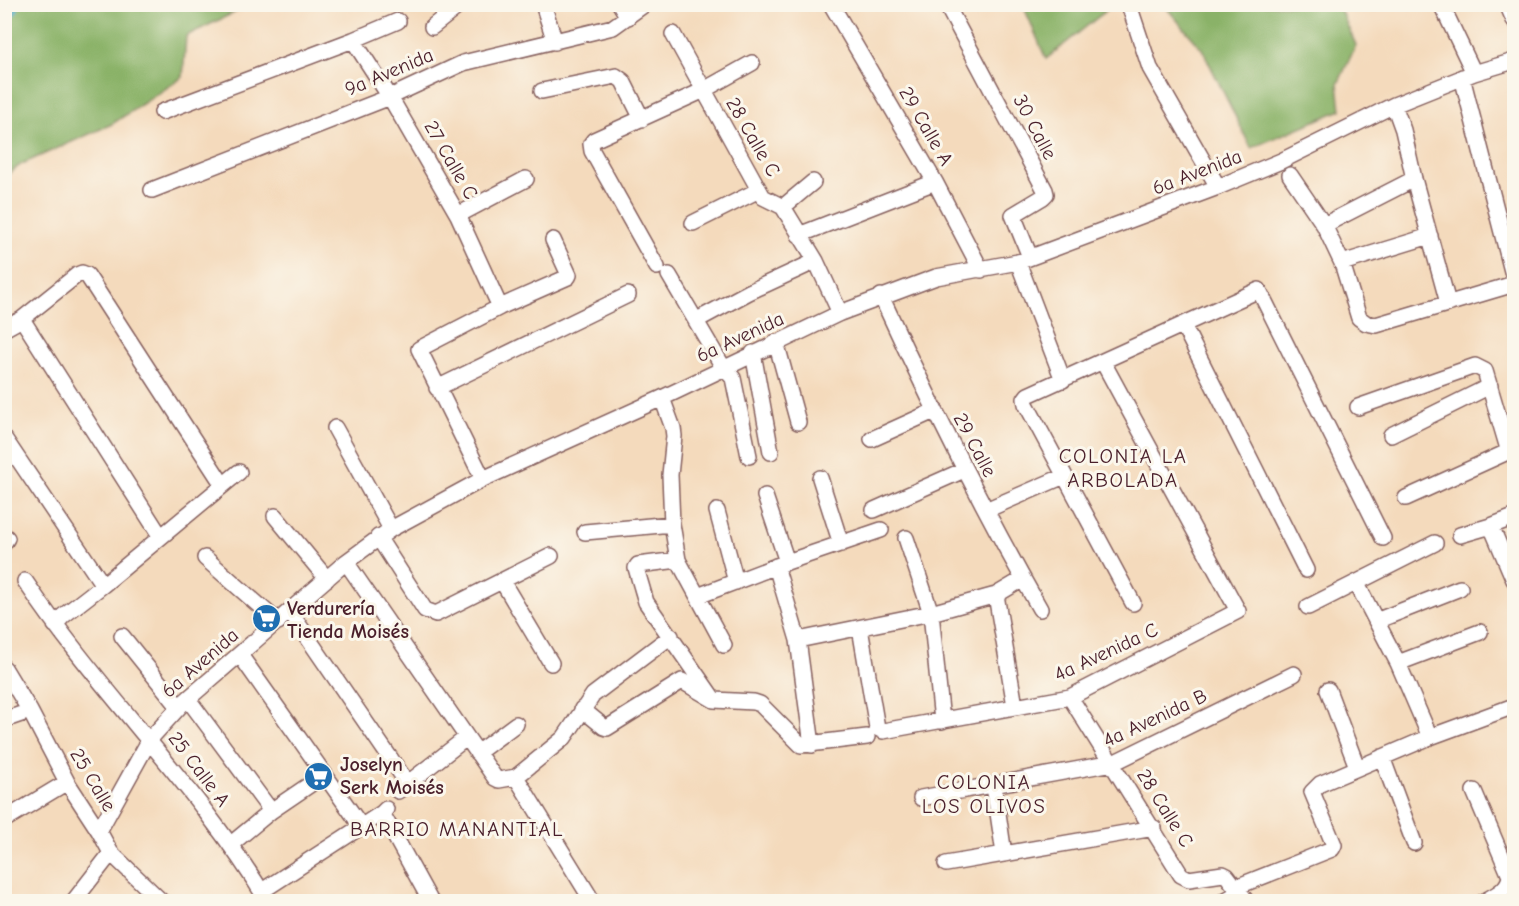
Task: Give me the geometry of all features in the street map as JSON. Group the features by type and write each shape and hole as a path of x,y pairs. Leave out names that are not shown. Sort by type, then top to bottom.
{"street":[{"path":"432,27 461,4"},
{"path":"543,4 555,42"},
{"name":"9a Avenida","path":"152,190 390,97 463,63 613,27 624,11 645,4"},
{"name":"29 Calle A","path":"831,4 934,182 981,270"},
{"name":"30 Calle","path":"946,4 1045,190 1046,194 1043,197 1013,215 1024,259 1063,380"},
{"path":"1441,4 1468,75 1515,279"},
{"path":"1507,4 1515,20"},
{"path":"1130,8 1150,68 1218,187"},
{"path":"162,112 398,21"},
{"name":"28 Calle C","path":"673,34 702,91 759,190 765,199 783,207 816,261 840,313"},
{"name":"27 Calle C","path":"353,40 390,97 458,215 501,308"},
{"name":"6a Avenida","path":"99,831 150,739 183,703 346,562 385,533 483,479 662,398 776,342 881,296 936,277 981,270 1024,259 1218,187 1281,161 1394,105 1468,75 1515,61"},
{"path":"749,456 733,378 723,367 697,320 663,271 592,151 591,144 594,140 702,91 752,63"},
{"path":"542,91 620,77 642,119"},
{"path":"1394,105 1448,303"},
{"path":"1290,175 1324,225 1342,263 1359,318 1366,323 1376,325 1515,284"},
{"path":"458,215 526,178"},
{"path":"1324,225 1413,179"},
{"path":"783,207 813,182"},
{"path":"799,235 934,182"},
{"path":"693,223 759,190"},
{"path":"1342,263 1430,236"},
{"path":"483,479 419,352 421,347 568,277 553,240"},
{"path":"697,320 749,292 816,261"},
{"path":"4,329 22,319 77,275 82,273 91,279 224,485"},
{"path":"1133,603 1025,399 1028,395 1259,290 1383,538"},
{"path":"437,388 628,295"},
{"name":"29 Calle","path":"881,296 934,411 1040,609"},
{"path":"22,319 161,537"},
{"path":"1183,325 1306,570"},
{"path":"776,342 798,422"},
{"path":"753,353 771,452"},
{"name":"4a Avenida C","path":"813,745 1070,697 1238,611 1103,362"},
{"path":"1358,407 1474,366 1481,367 1485,371 1490,386 1507,418 1512,450 1406,498"},
{"path":"1391,435 1490,386"},
{"path":"662,398 674,428 670,475 672,524 678,560 724,645"},
{"path":"872,439 934,411"},
{"path":"335,428 385,533 426,610 436,614 551,556"},
{"path":"4,438 104,585"},
{"path":"874,510 964,470"},
{"path":"55,625 63,616 104,585 239,472"},
{"path":"986,510 1064,476"},
{"path":"820,478 841,544"},
{"path":"582,709 604,727 610,727 682,681 714,700 760,704 797,743 801,746 813,745 798,640 765,496"},
{"path":"717,511 736,582"},
{"path":"275,516 327,579"},
{"path":"1460,535 1515,517"},
{"path":"585,532 672,524"},
{"path":"1491,526 1515,580"},
{"path":"698,596 781,564 881,530"},
{"path":"4,535 7,538 4,543"},
{"path":"906,538 931,614 942,721"},
{"path":"1308,607 1436,543"},
{"path":"205,558 284,617 403,787 466,738"},
{"path":"678,560 638,565 636,568 643,597 714,700"},
{"path":"346,562 466,738 495,778 500,780 516,777 564,738 593,695 671,636"},
{"path":"798,640 931,614 996,595 1023,579"},
{"path":"502,580 550,663"},
{"name":"25 Calle A","path":"25,581 55,625 150,739 230,845 265,896"},
{"path":"1357,584 1398,663 1430,738"},
{"path":"1376,621 1461,588"},
{"path":"996,595 1015,706"},
{"path":"860,628 877,728 873,734"},
{"path":"1398,663 1480,632"},
{"path":"122,636 183,703 271,811"},
{"path":"240,655 361,826"},
{"name":"25 Calle","path":"4,668 30,711 67,782 111,853 162,902"},
{"name":"4a Avenida B","path":"921,798 1113,763 1294,674"},
{"path":"1328,690 1357,767"},
{"name":"28 Calle C","path":"1070,697 1154,828 1181,875 1189,879 1223,874 1241,894"},
{"path":"1222,902 1327,852 1334,845 1312,792 1320,784 1382,757 1515,706"},
{"path":"4,720 30,711"},
{"path":"477,753 516,724"},
{"path":"1382,757 1414,843"},
{"path":"230,845 271,811 324,775"},
{"path":"516,777 593,902"},
{"path":"4,820 67,782"},
{"path":"994,786 1004,854"},
{"path":"1474,791 1510,876 1509,883 1503,890 1483,902"},
{"path":"265,896 384,811 431,902"},
{"path":"946,864 1154,828"},
{"path":"74,902 111,853"}],"green space":[{"path":"5,4 250,5 186,36 183,77 112,124 22,164 5,176"},
{"path":"1023,5 1113,5 1046,59"},
{"path":"1164,5 1338,5 1356,45 1338,84 1341,110 1251,148 1202,49"}],"waterway":[{"path":"4,23 16,11 18,4"}],"place":[{"name":"Verdurería Tienda Moisés","path":"266,619"},
{"name":"Joselyn Serk Moisés","path":"319,776"}],"district":[{"name":"COLONIA LA ARBOLADA","path":"1123,468"},
{"name":"COLONIA LOS OLIVOS","path":"984,794"},
{"name":"BARRIO MANANTIAL","path":"457,829"}]}
